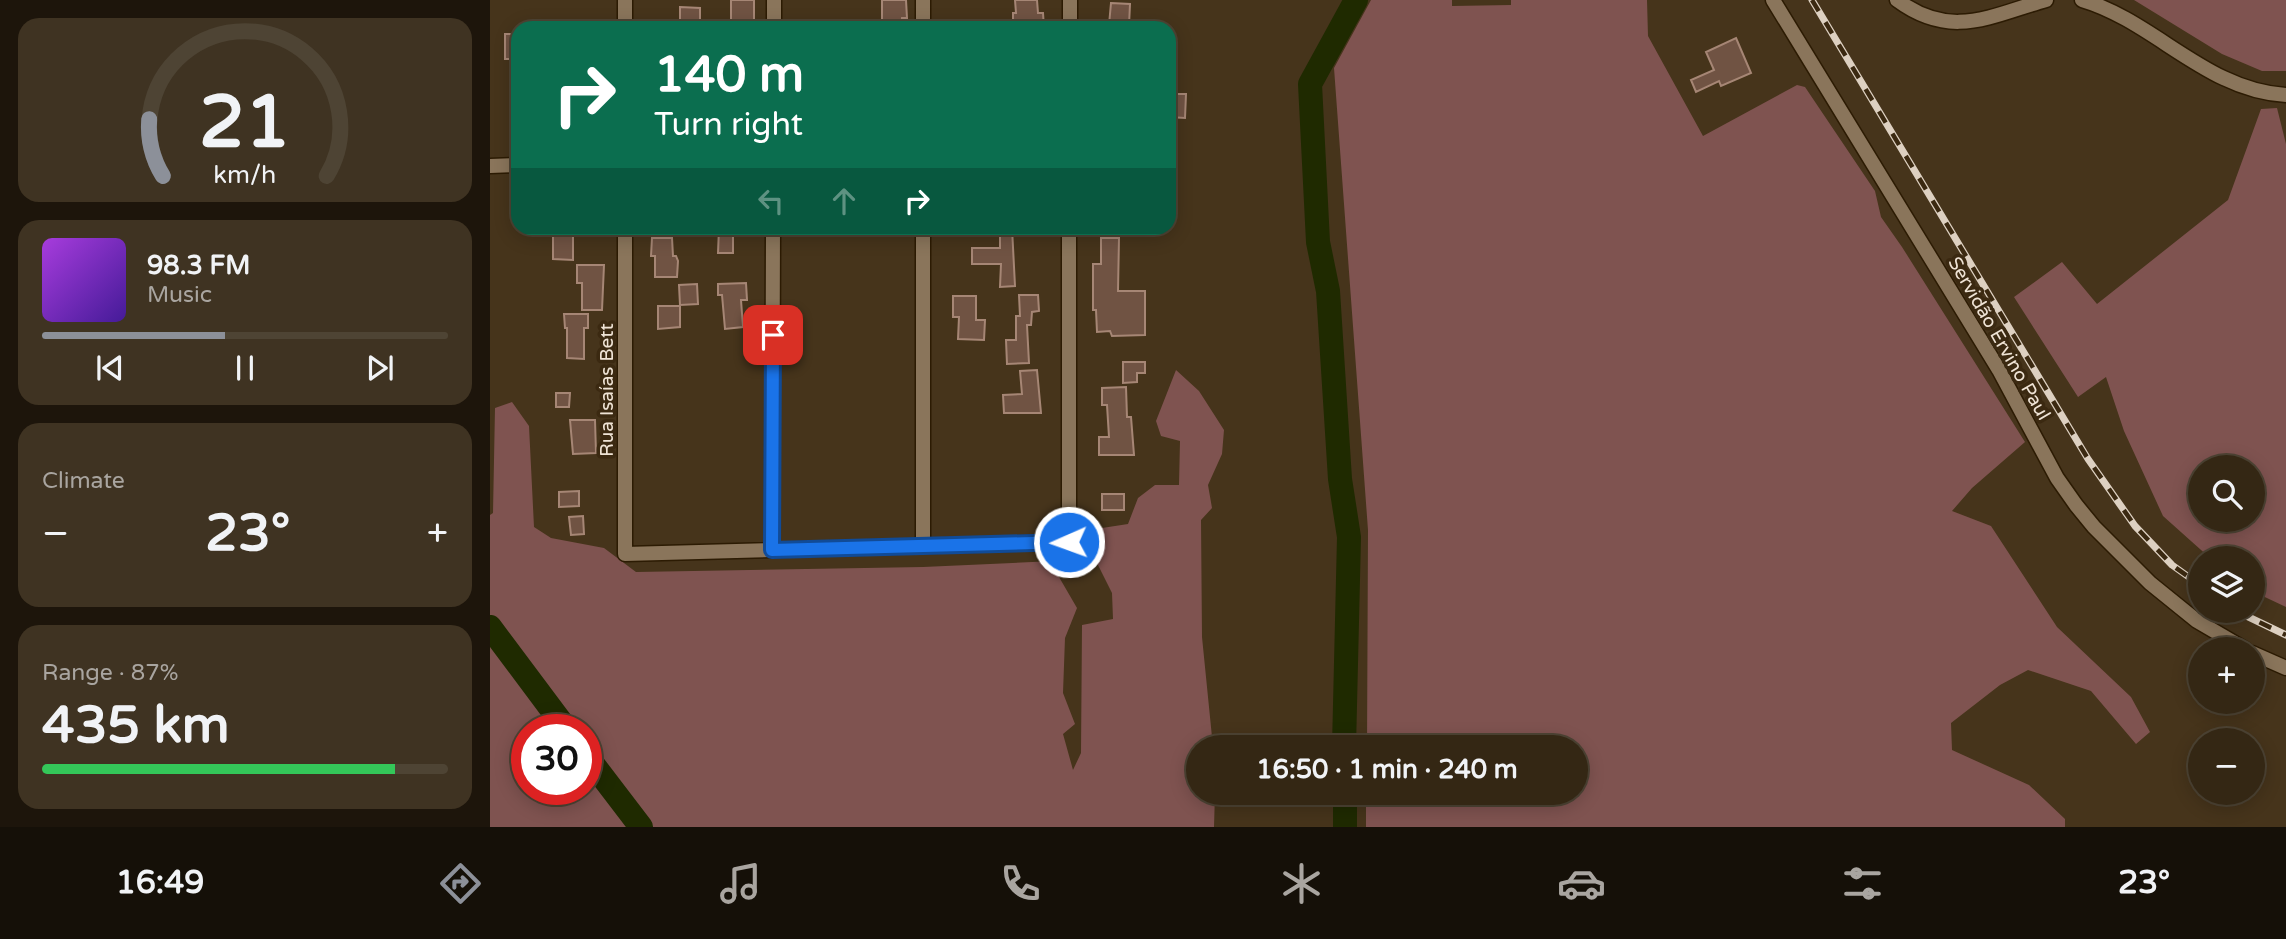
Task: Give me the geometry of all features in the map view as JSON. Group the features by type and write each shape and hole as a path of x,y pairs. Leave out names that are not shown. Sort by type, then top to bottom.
{"street":[{"path":"625,0 625,21"},
{"path":"774,0 774,21"},
{"path":"923,0 923,21"},
{"path":"1070,0 1070,21"},
{"name":"Servidão Ervino Paul","path":"1773,0 1999,370 2057,478 2076,505 2150,583 2197,621 2224,637"},
{"path":"1897,0 1926,16 1967,22 1986,20 2046,0"},
{"path":"2082,0 2111,12 2221,77 2258,92 2286,94"},
{"path":"490,166 511,165"},
{"name":"Rua Isaías Bett","path":"625,235 625,554 772,550"},
{"path":"773,235 772,550 1069,542 1069,235"},
{"path":"923,235 923,546"},
{"path":"2265,659 2286,668"}],"shaded area":[{"path":"1371,0 1452,0 1452,6 1511,5 1511,0 1647,0 1648,36 1703,136 1797,85 1805,87 1875,191 1881,217 2025,442 1972,488 1952,511 1991,526 2057,627 2131,697 2150,732 2136,744 2091,691 2028,670 2000,685 1951,723 1952,750 2029,785 2065,819 2065,827 1366,827 1366,805 1588,805 1588,735 1367,735 1368,530 1334,68"},
{"path":"2134,0 2286,0 2286,71 2262,71 2222,54"},
{"path":"2277,108 2286,144 2286,607 2265,597 2265,546 2197,546 2163,516 2124,431 2106,377 2078,397 2014,297 2062,262 2097,304 2228,200 2261,109"},
{"path":"1176,370 1199,391 1224,430 1222,454 1208,485 1212,508 1201,520 1202,637 1212,735 1186,735 1186,805 1215,805 1214,827 490,827 490,515 493,513 495,408 512,402 529,426 534,527 551,538 604,548 636,572 923,567 1054,561 1059,577 1077,608 1065,638 1063,693 1075,724 1063,734 1073,770 1081,753 1082,625 1113,619 1112,593 1087,543 1102,528 1128,524 1138,498 1155,485 1179,485 1180,441 1161,436 1156,421"}],"building":[{"path":"731,0 754,0 754,21 731,21"},
{"path":"882,0 906,0 907,18 902,18 902,21 882,21"},
{"path":"1015,0 1037,0 1038,13 1043,13 1044,21 1013,21 1013,13 1016,13"},
{"path":"1111,3 1130,4 1129,21 1109,21"},
{"path":"680,7 700,8 700,21 680,21"},
{"path":"505,34 511,34 511,59 505,59"},
{"path":"1736,38 1751,73 1721,86 1719,81 1696,92 1691,80 1714,70 1706,52"},
{"path":"1176,94 1186,94 1185,118 1176,117"},
{"path":"553,235 573,235 573,260 553,259"},
{"path":"719,235 733,235 733,253 718,253"},
{"path":"1000,235 1012,235 1015,286 1000,287 1001,264 972,264 972,248 1000,248"},
{"path":"652,238 672,238 673,256 676,256 678,261 677,277 655,277 655,256 651,256"},
{"path":"1101,238 1119,238 1118,291 1145,291 1145,335 1112,336 1110,331 1097,332 1096,310 1093,310 1093,264 1101,264"},
{"path":"577,265 604,265 602,310 582,310 582,283 577,283"},
{"path":"746,283 747,300 741,300 743,327 725,329 722,295 718,295 718,284"},
{"path":"697,284 698,304 680,305 679,285"},
{"path":"1019,295 1038,295 1039,311 1032,312 1031,325 1027,325 1029,363 1007,364 1006,340 1016,340 1016,316 1020,316"},
{"path":"953,296 976,296 976,320 985,320 984,340 958,339 959,317 953,317"},
{"path":"658,306 680,306 680,327 658,329"},
{"path":"564,314 588,314 588,328 584,328 584,359 567,358"},
{"path":"1123,362 1145,362 1145,373 1137,373 1137,382 1123,383"},
{"path":"1037,370 1041,413 1004,413 1003,395 1022,394 1020,371"},
{"path":"1126,387 1127,417 1131,417 1134,455 1099,455 1099,437 1109,437 1107,405 1102,405 1102,388"},
{"path":"556,393 570,393 569,407 556,407"},
{"path":"570,420 595,420 596,453 573,454"},
{"path":"579,491 579,506 559,507 559,492"},
{"path":"1102,494 1124,494 1124,510 1102,510"},
{"path":"583,516 584,534 571,535 569,517"}],"waterway":[{"path":"1344,735 1349,537 1340,479 1328,291 1318,242 1310,84 1356,0"},
{"path":"490,627 555,714"},
{"path":"602,776 641,827"},
{"path":"1345,805 1345,827"}],"railway":[{"path":"1812,0 2088,459 2135,526 2172,565 2188,576"},
{"path":"2261,623 2286,635"}],"route":[{"path":"773,335 772,550 1069,542"}]}
